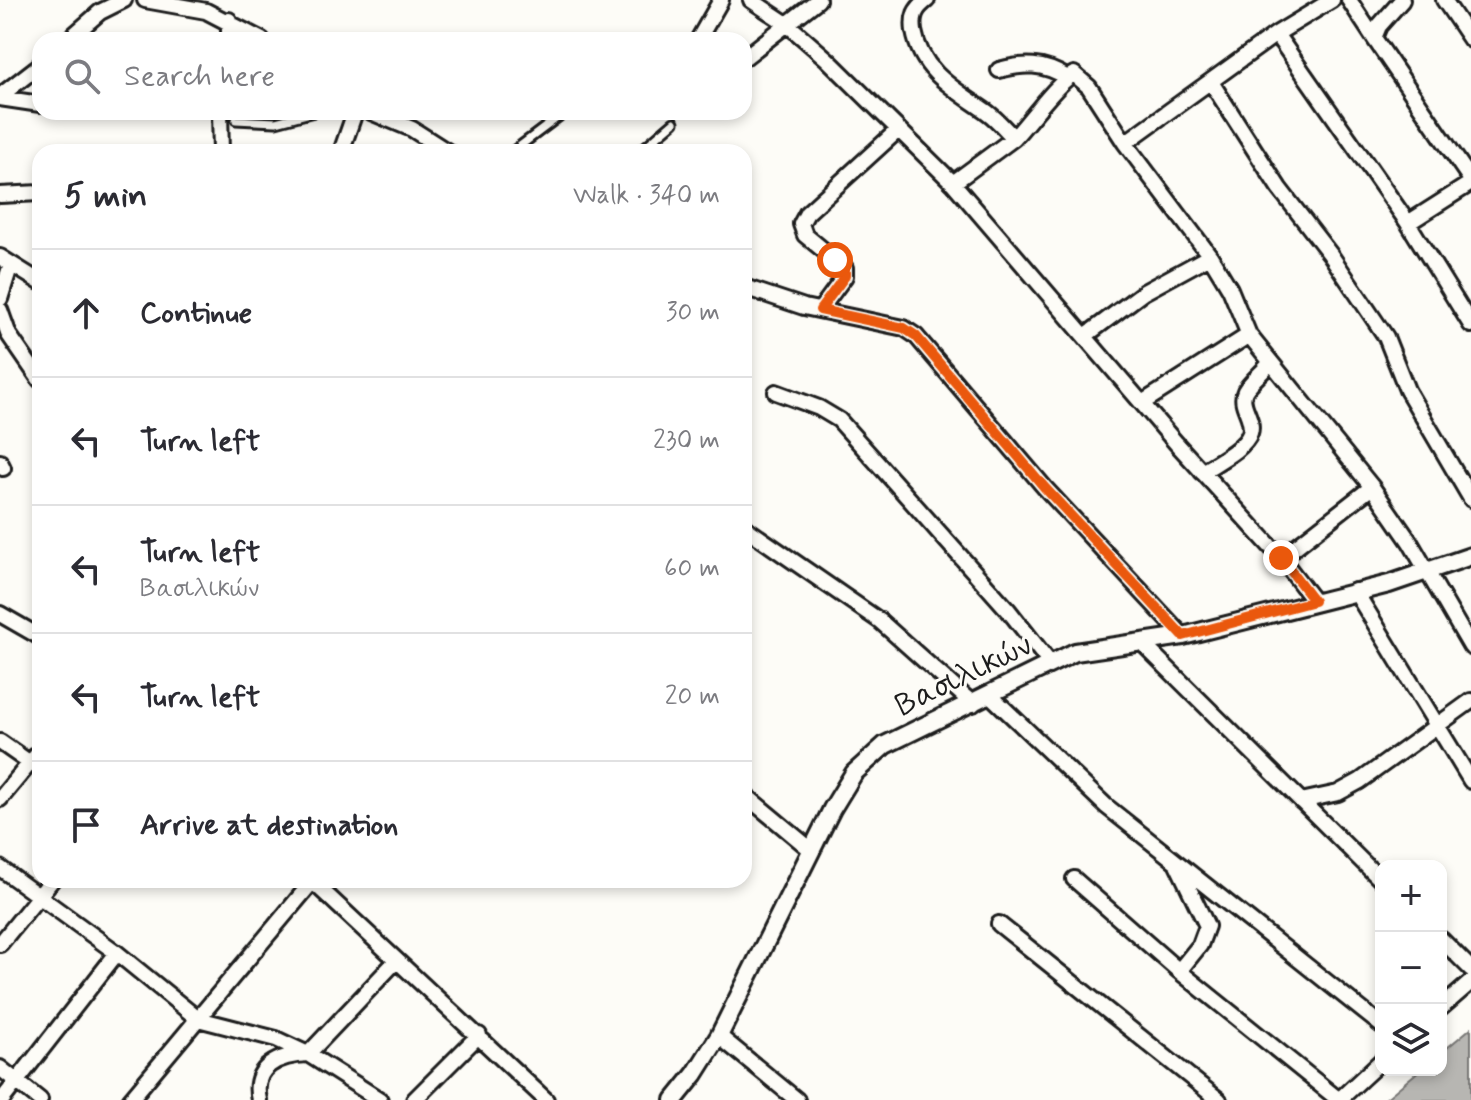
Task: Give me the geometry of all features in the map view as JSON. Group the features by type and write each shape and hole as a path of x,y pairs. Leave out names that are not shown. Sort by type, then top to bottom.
{"street":[{"path":"77,32 100,12 124,0"},
{"path":"145,0 206,5 249,32"},
{"path":"703,32 721,0"},
{"path":"751,0 787,24 953,183 1202,472 1281,558 1314,601"},
{"path":"752,52 818,0"},
{"path":"927,0 918,6 912,18 919,52 958,95 989,114 1014,138"},
{"path":"1125,143 1276,34 1332,0"},
{"path":"1349,0 1471,182 1408,223"},
{"path":"1374,38 1379,26 1402,0"},
{"path":"1444,0 1471,40"},
{"path":"229,20 229,32"},
{"path":"1276,34 1408,223 1471,325"},
{"path":"999,70 1023,63 1053,69 1066,77"},
{"path":"0,97 32,71"},
{"path":"953,183 1014,138 1066,77 1074,74 1082,79 1125,143 1210,256 1230,289 1249,335 1372,487 1471,647"},
{"path":"1211,82 1279,188 1337,264 1386,337 1407,390 1471,499"},
{"path":"0,97 32,103"},
{"path":"220,120 221,144"},
{"path":"344,144 352,120"},
{"path":"390,120 435,144"},
{"path":"820,310 845,276 845,268 805,235 801,224 807,213 898,130"},
{"path":"0,195 32,193"},
{"path":"1085,336 1144,292 1210,256"},
{"path":"0,299 6,260 32,277"},
{"path":"752,289 820,310 904,328 916,336 1045,488 1183,636"},
{"path":"0,310 9,335 32,368"},
{"path":"1142,403 1249,335"},
{"path":"1202,472 1245,441 1250,433 1251,423 1243,401 1245,391 1270,363"},
{"path":"776,392 819,408 839,420 1009,611 1049,662"},
{"path":"1281,558 1372,487"},
{"path":"752,533 880,621 973,704"},
{"name":"Βασιλικών","path":"674,1100 719,1036 810,849 854,773 874,753 913,730 991,696 1049,662 1075,652 1183,636 1425,572 1471,556"},
{"path":"1355,591 1471,781"},
{"path":"0,614 32,632"},
{"path":"1141,642 1375,874"},
{"path":"991,696 1106,806 1375,1020"},
{"path":"1301,801 1338,793 1360,781 1471,701"},
{"path":"0,742 30,763"},
{"path":"0,799 32,761"},
{"path":"752,801 810,849"},
{"path":"1174,859 1207,926 1200,945 1179,971"},
{"path":"0,868 117,953 198,1019 254,1030 308,1054 380,1100"},
{"path":"1074,879 1179,971 1339,1100 1375,1067"},
{"path":"0,944 45,888"},
{"path":"130,1100 305,888"},
{"path":"318,888 546,1100"},
{"path":"999,924 1219,1100"},
{"path":"1447,945 1471,969"},
{"path":"2,1100 117,953"},
{"path":"259,1100 258,1081 267,1066 279,1057 308,1054 396,961"},
{"path":"1446,1004 1471,982"},
{"path":"414,1100 479,1035"},
{"path":"719,1036 797,1100"},
{"path":"0,1068 40,1100"}],"lane":[{"path":"236,120 284,120"},
{"path":"523,144 554,120"},
{"path":"648,144 674,122"}],"shaded area":[{"path":"1471,1028 1471,1100 1384,1100 1413,1076 1447,1076 1447,1048"}],"route":[{"path":"835,260 845,268 845,276 820,310 904,328 916,336 1045,488 1183,636 1314,601 1281,558"}]}
